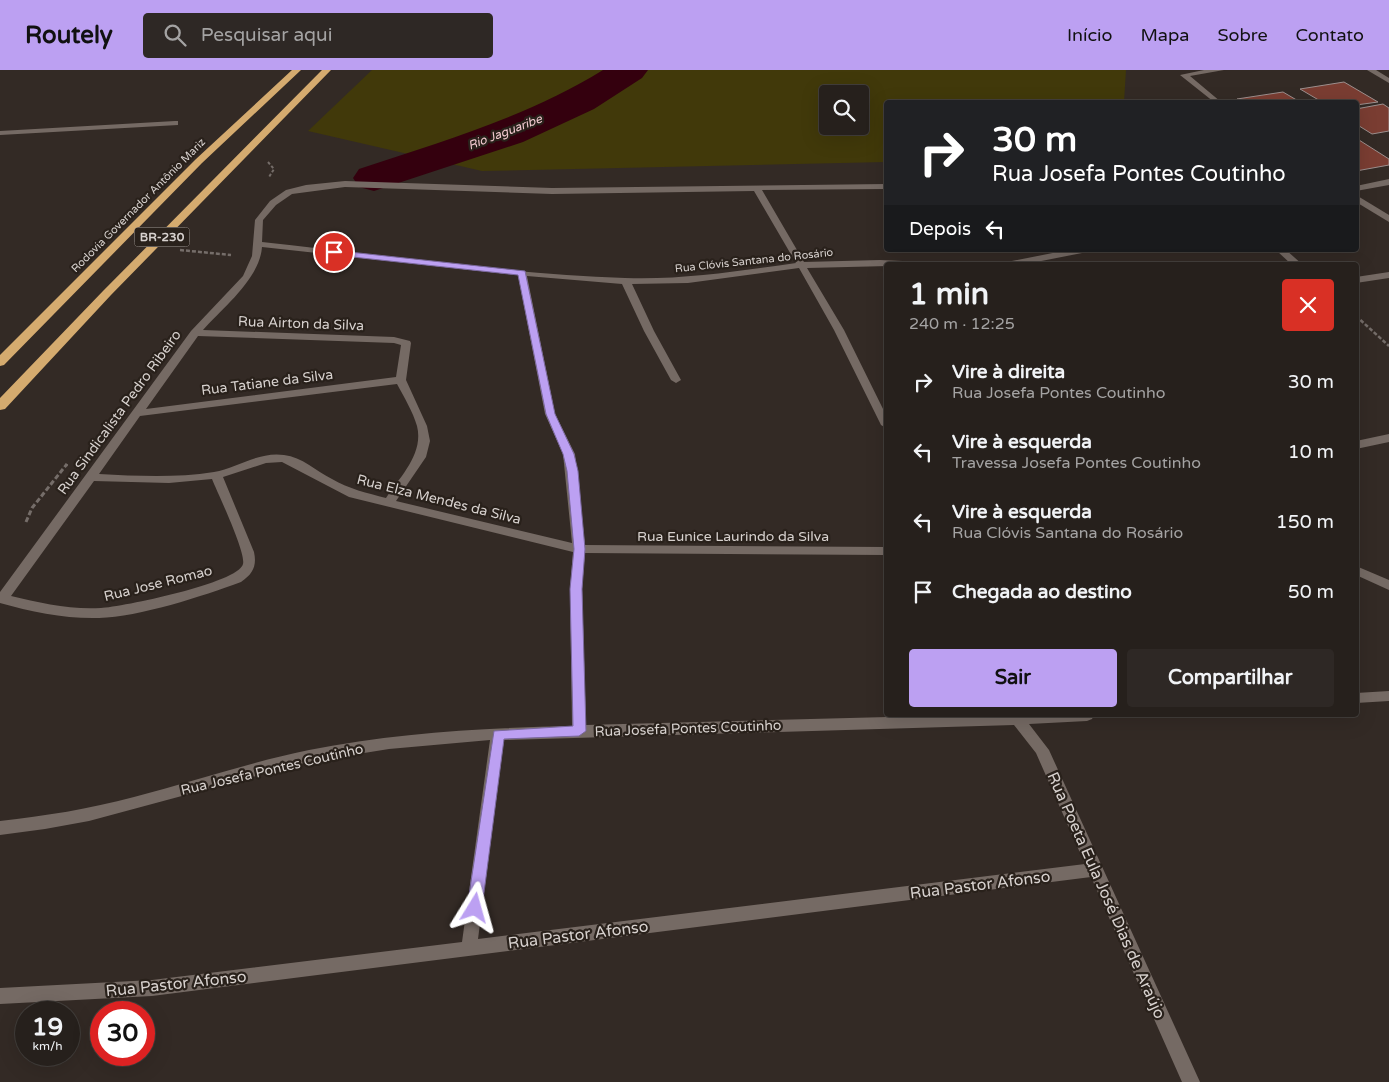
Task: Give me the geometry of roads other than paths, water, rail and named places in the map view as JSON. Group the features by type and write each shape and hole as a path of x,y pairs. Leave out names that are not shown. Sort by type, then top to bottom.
{"highway":[{"name":"Rodovia Governador Antônio Mariz","path":"0,362 198,161 297,70"},
{"name":"BR-230","path":"0,406 107,293 328,70"}],"street":[{"path":"1183,73 1220,70"},
{"path":"1371,70 1389,81"},
{"path":"1183,73 1216,100"},
{"path":"0,133 175,123"},
{"path":"1359,188 1389,182"},
{"name":"Rua Sindicalista Pedro Ribeiro","path":"2,599 195,333 247,277 257,256 259,220 273,203 289,192 320,186 345,184 552,191 884,186"},
{"path":"757,189 803,265 839,330 884,421"},
{"path":"1359,200 1389,218"},
{"name":"Rua Clóvis Santana do Rosário","path":"258,244 522,273 626,281 688,280 803,265 884,263"},
{"path":"1022,262 1072,252"},
{"path":"1283,252 1295,262"},
{"path":"522,273 550,414 568,454 572,471 579,549 576,589 579,731"},
{"path":"1359,280 1389,275"},
{"path":"626,281 649,331 676,380"},
{"name":"Rua Airton da Silva","path":"195,333 394,340 406,343 401,380"},
{"path":"390,501 420,457 424,441 422,426 401,380"},
{"name":"Rua Tatiane da Silva","path":"136,413 401,380"},
{"path":"1359,444 1389,438"},
{"name":"Rua Elza Mendes da Silva","path":"90,477 156,480 188,479 216,475 282,458 289,459 323,480 353,494 390,501 443,517 579,549"},
{"name":"Rua Jose Romao","path":"2,599 48,610 102,613 170,599 232,580 245,573 250,562 248,552 216,475"},
{"name":"Rua Eunice Laurindo da Silva","path":"579,549 884,550"},
{"path":"1359,571 1389,585"},
{"path":"1359,698 1389,696"},
{"name":"Rua Josefa Pontes Coutinho","path":"0,828 62,820 122,807 195,785 352,748 498,734 1016,717"},
{"name":"Rua Poeta Eula José Dias de Araújo","path":"1016,717 1042,750 1191,1082"},
{"path":"469,947 498,734"},
{"name":"Rua Pastor Afonso","path":"0,996 152,988 1095,870"}],"waterway":[{"name":"Rio Jaguaribe","path":"374,178 509,133 580,101 629,70"}]}
